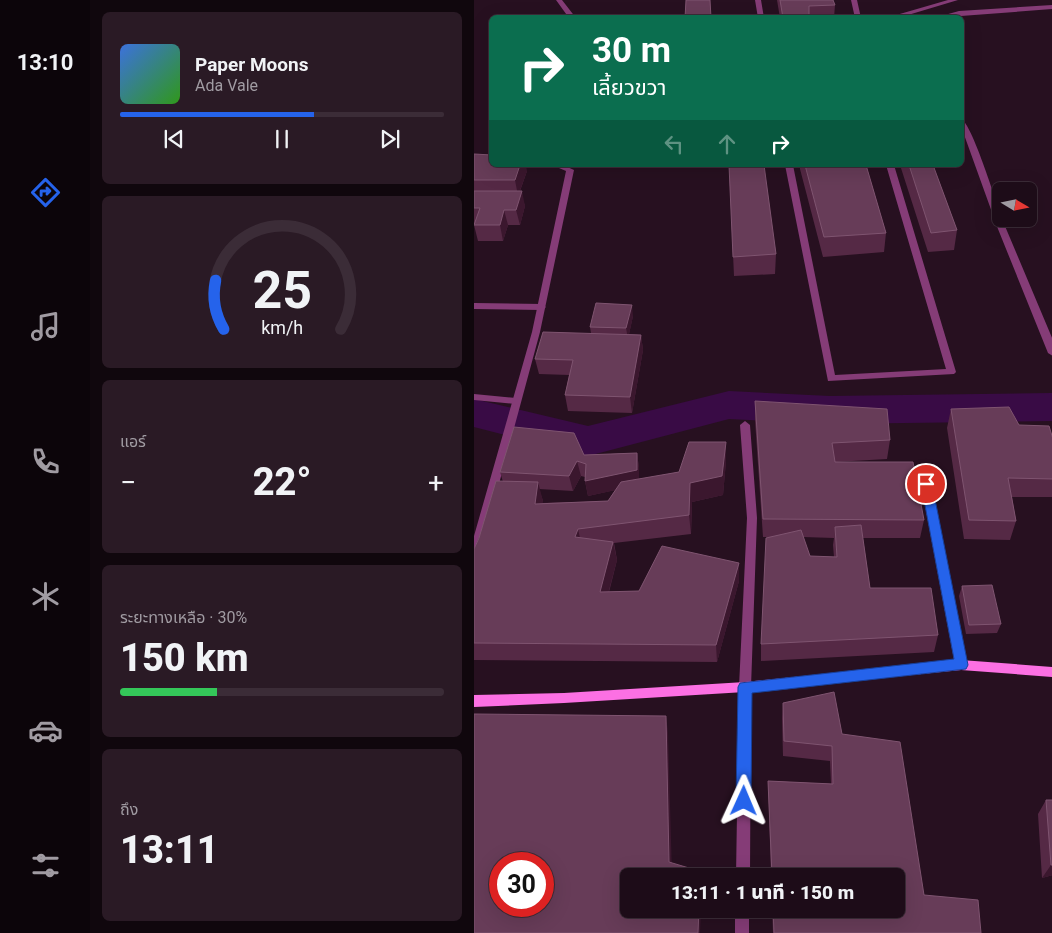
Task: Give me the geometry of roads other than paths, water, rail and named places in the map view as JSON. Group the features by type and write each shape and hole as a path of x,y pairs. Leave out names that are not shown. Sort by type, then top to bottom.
{"street":[{"path":"559,0 571,15"},
{"path":"758,0 760,15"},
{"path":"854,0 857,15"},
{"path":"900,15 954,0"},
{"path":"950,15 1052,7"},
{"path":"964,126 1002,229 1052,352"},
{"path":"474,548 481,532 542,307 570,170 562,167"},
{"path":"789,167 831,379 951,372 891,167"},
{"path":"474,306 542,307"},
{"path":"474,397 515,404"},
{"path":"743,868 745,687 752,518 745,425"},
{"path":"926,484 962,665"},
{"path":"474,701 564,698 745,687 962,665 1052,672"},
{"path":"742,918 742,933"}],"waterway":[{"path":"474,413 588,441 729,405 830,410 1053,407"}]}
